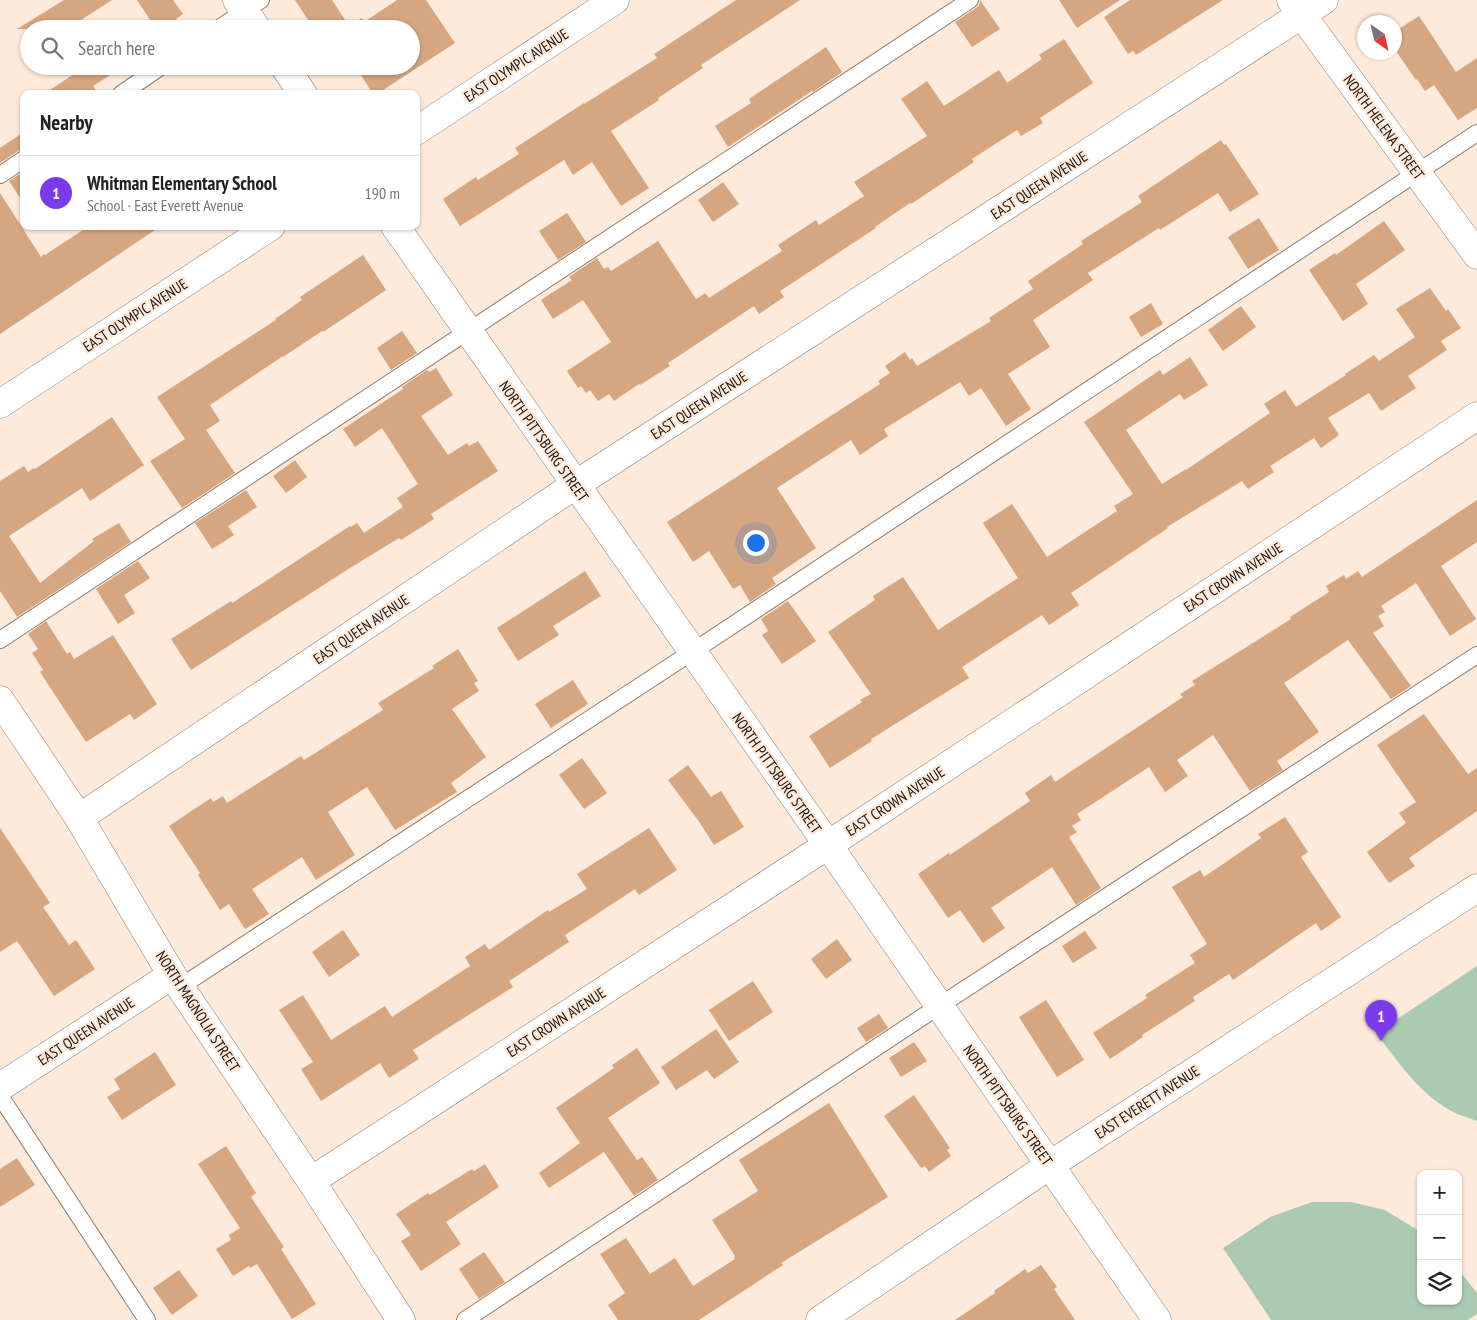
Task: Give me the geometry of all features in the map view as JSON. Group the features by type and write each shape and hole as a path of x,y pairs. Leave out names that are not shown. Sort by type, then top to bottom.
{"street":[{"name":"EAST OLYMPIC AVENUE","path":"420,128 615,0"},
{"name":"EAST QUEEN AVENUE","path":"78,818 575,485 1296,7 1324,0"},
{"name":"NORTH HELENA STREET","path":"1296,7 1477,254"},
{"path":"290,75 300,90"},
{"name":"EAST OLYMPIC AVENUE","path":"0,404 265,230"},
{"name":"NORTH PITTSBURG STREET","path":"398,230 828,845 1157,1320"},
{"name":"EAST CROWN AVENUE","path":"311,1181 828,845 1477,416"},
{"name":"NORTH MAGNOLIA STREET","path":"0,700 78,818 176,981 311,1181 401,1320"},
{"name":"EAST EVERETT AVENUE","path":"820,1320 1050,1165 1477,888"},
{"name":"EAST QUEEN AVENUE","path":"0,1087 176,981"}],"lane":[{"path":"0,640 970,0"},
{"path":"233,20 250,10"},
{"path":"127,90 149,75"},
{"path":"176,981 692,652 1477,133"},
{"path":"0,175 20,162"},
{"path":"466,1320 939,1006 1477,655"},
{"path":"0,1096 147,1320"}],"green space":[{"path":"1477,966 1477,1121 1455,1113 1431,1097 1411,1078 1376,1033"},
{"path":"1312,1202 1351,1202 1385,1210 1417,1230 1417,1305 1462,1305 1462,1274 1477,1293 1477,1314 1468,1320 1271,1320 1223,1248 1270,1217"}],"building":[{"path":"64,0 112,0 81,20 32,20"},
{"path":"137,0 173,0 183,14 177,20 150,20"},
{"path":"295,0 332,0 345,20 308,20"},
{"path":"397,0 426,0 455,43 420,66 420,20 367,20"},
{"path":"736,0 800,0 701,65 703,68 658,98 659,100 611,131 649,188 621,206 592,162 573,175 564,160 460,226 443,199 476,177 478,180 519,154 515,148 657,58 654,54"},
{"path":"980,0 1000,29 972,47 955,22 976,8"},
{"path":"1059,0 1120,0 1077,28"},
{"path":"1130,0 1223,0 1136,55 1133,51 1128,54 1104,17"},
{"path":"1419,16 1456,72 1477,58 1477,108 1458,120 1434,85 1425,91 1402,60 1402,27"},
{"path":"1064,39 1093,83 1040,118 1043,123 1021,136 1017,130 972,159 974,162 780,291 784,297 759,314 754,306 668,363 670,366 614,401 609,394 598,401 590,390 586,393 581,386 578,388 567,371 611,342 583,300 553,319 541,300 572,280 569,277 597,258 604,269 608,267 611,271 658,241 696,299 705,293 709,298 782,251 778,245 816,220 819,225 864,196 854,182 927,136 901,99 927,81 944,106 999,70 1007,83 1042,59 1039,55"},
{"path":"826,47 842,72 728,147 715,126 751,103 749,99"},
{"path":"72,75 110,75 93,86 96,90 50,90"},
{"path":"361,75 406,75 383,90 370,90"},
{"path":"20,135 20,150 0,163 0,148"},
{"path":"1221,140 1224,145 1226,144 1259,194 1230,212 1218,193 1088,273 1093,280 1033,320 1050,347 1008,374 1031,409 1006,426 981,388 969,396 960,382 884,429 888,436 860,455 851,440 777,488 816,548 772,578 776,584 750,602 740,585 733,589 709,551 693,562 667,522 880,384 878,381 890,373 885,366 905,352 917,366 991,321 989,318 1033,289 1028,281 1083,244 1081,241 1142,202 1138,196"},
{"path":"20,174 20,198 9,181"},
{"path":"723,182 739,204 713,222 698,200"},
{"path":"0,193 20,224 20,230 24,230 41,257 83,230 155,230 0,334"},
{"path":"567,213 586,242 558,260 539,231"},
{"path":"1259,218 1279,250 1248,269 1228,237"},
{"path":"1384,221 1405,250 1356,284 1368,304 1343,321 1309,270 1335,253 1336,255"},
{"path":"363,255 386,290 210,405 220,421 206,430 235,473 182,508 150,461 185,439 157,397 276,320 302,300 300,297"},
{"path":"1430,288 1461,328 1441,341 1447,350 1408,376 1416,388 1381,411 1369,393 1328,418 1339,435 1321,448 1314,438 1270,466 1274,472 1248,489 1242,481 1167,527 1071,593 1079,605 1049,625 1042,615 962,667 969,678 871,739 872,741 830,768 809,736 862,702 860,700 871,694 828,632 875,600 873,596 903,577 938,630 1018,578 983,523 1012,504 1047,557 1117,511 1114,506 1133,494 1084,422 1160,370 1163,375 1190,357 1208,385 1184,400 1180,394 1126,430 1162,484 1270,413 1264,404 1285,390 1296,407 1374,355 1379,361 1415,337 1396,309"},
{"path":"1151,303 1163,324 1141,337 1129,317"},
{"path":"1241,306 1256,327 1223,351 1208,330"},
{"path":"402,331 417,353 391,370 377,348"},
{"path":"436,368 453,395 421,416 448,455 467,443 469,446 478,441 498,471 431,514 434,519 401,540 399,538 350,568 191,670 171,639 231,601 232,603 350,526 357,523 364,533 403,507 397,498 418,484 382,428 355,447 343,429 403,389 402,387 427,370 429,372"},
{"path":"112,417 144,465 90,501 82,488 9,536 40,583 94,541 92,539 119,523 131,542 17,617 0,591 0,481 24,466 28,472 35,469"},
{"path":"295,460 307,477 286,493 273,476"},
{"path":"246,490 257,507 228,526 234,535 212,549 195,523"},
{"path":"1477,500 1477,542 1441,566 1476,619 1450,636 1416,583 1381,606 1385,612 1378,616 1384,626 1373,633 1411,686 1391,699 1348,640 1284,683 1319,732 1277,761 1283,770 1250,791 1213,735 1177,760 1188,776 1165,792 1149,767 1077,814 1081,820 1072,826 1077,832 1069,837 1101,888 1076,905 1052,867 991,908 1005,928 983,943 960,910 948,918 918,874 949,853 950,855 1030,801 1025,793 1051,775 1055,782 1183,697 1180,694 1195,685 1192,681 1291,619 1290,617 1329,592 1326,586 1344,575 1346,579 1358,571 1362,577"},
{"path":"138,561 150,578 124,595 135,613 118,624 96,589"},
{"path":"585,571 601,596 553,626 559,635 518,661 497,628"},
{"path":"788,601 816,641 782,664 762,635 768,631 761,619"},
{"path":"46,621 67,654 70,652 74,659 113,635 157,704 134,720 130,714 86,742 40,672 43,670 32,653 38,649 28,634"},
{"path":"458,649 478,681 474,683 479,691 452,709 486,757 451,783 457,792 395,830 367,787 328,812 355,855 316,880 302,857 252,889 269,914 245,929 229,904 220,910 198,875 200,873 169,826 211,798 213,802 223,796 227,803 301,756 304,760 383,710 378,703 434,668 432,666"},
{"path":"573,680 588,704 551,728 535,704"},
{"path":"1424,714 1468,774 1477,768 1477,811 1409,858 1415,866 1389,883 1367,852 1406,823 1399,813 1416,802 1377,745"},
{"path":"582,758 607,793 584,809 559,775"},
{"path":"688,765 711,797 721,791 744,827 714,845 668,780"},
{"path":"1285,817 1308,852 1301,857 1341,917 1321,931 1316,923 1233,980 1229,974 1193,997 1195,1001 1142,1035 1143,1037 1110,1059 1093,1033 1147,998 1145,995 1195,963 1190,955 1207,944 1172,887 1200,870 1204,877 1261,838 1258,834"},
{"path":"0,828 50,903 43,907 69,945 76,940 95,969 54,996 17,941 0,952"},
{"path":"649,828 677,870 639,895 635,889 565,935 569,942 509,981 513,987 413,1050 419,1059 389,1078 380,1063 321,1101 301,1069 313,1062 279,1010 303,995 331,1040 385,1006 392,1017 470,966 465,957 485,944 489,950 548,910 549,912 587,889 577,874"},
{"path":"343,930 360,955 329,977 312,952"},
{"path":"1085,931 1097,948 1073,963 1062,946"},
{"path":"837,939 852,960 826,979 811,959"},
{"path":"753,981 773,1012 729,1041 709,1010"},
{"path":"1046,1000 1084,1060 1057,1077 1019,1017"},
{"path":"879,1014 888,1028 866,1042 857,1028"},
{"path":"716,1029 739,1062 714,1079 707,1070 676,1090 661,1067"},
{"path":"914,1042 927,1061 901,1077 889,1058"},
{"path":"637,1048 660,1083 608,1118 637,1160 642,1157 658,1180 634,1196 604,1152 549,1188 539,1173 580,1143 556,1108 614,1068 612,1065"},
{"path":"155,1052 176,1085 122,1120 107,1097 120,1089 114,1079"},
{"path":"914,1095 950,1148 947,1150 951,1156 929,1172 925,1166 921,1168 884,1116"},
{"path":"829,1103 888,1197 781,1263 783,1265 699,1320 618,1320 608,1305 625,1293 600,1254 626,1238 650,1274 675,1258 693,1286 735,1259 735,1256 712,1220 758,1191 739,1160"},
{"path":"226,1146 256,1193 251,1197 284,1247 281,1249 316,1304 292,1319 257,1264 250,1268 249,1266 233,1276 216,1249 231,1240 229,1235 240,1228 198,1164"},
{"path":"17,1158 35,1185 0,1207 0,1169"},
{"path":"485,1164 499,1187 446,1222 461,1244 421,1271 401,1241 411,1235 396,1214 428,1193 430,1195 472,1169 474,1171"},
{"path":"484,1252 505,1282 479,1299 459,1269"},
{"path":"1041,1265 1057,1287 1054,1289 1075,1320 955,1320 995,1293 994,1291 1025,1269 1028,1273"},
{"path":"179,1270 198,1296 172,1315 153,1288"}],"place":[{"name":"Whitman Elementary School","path":"1381,1041"}]}
